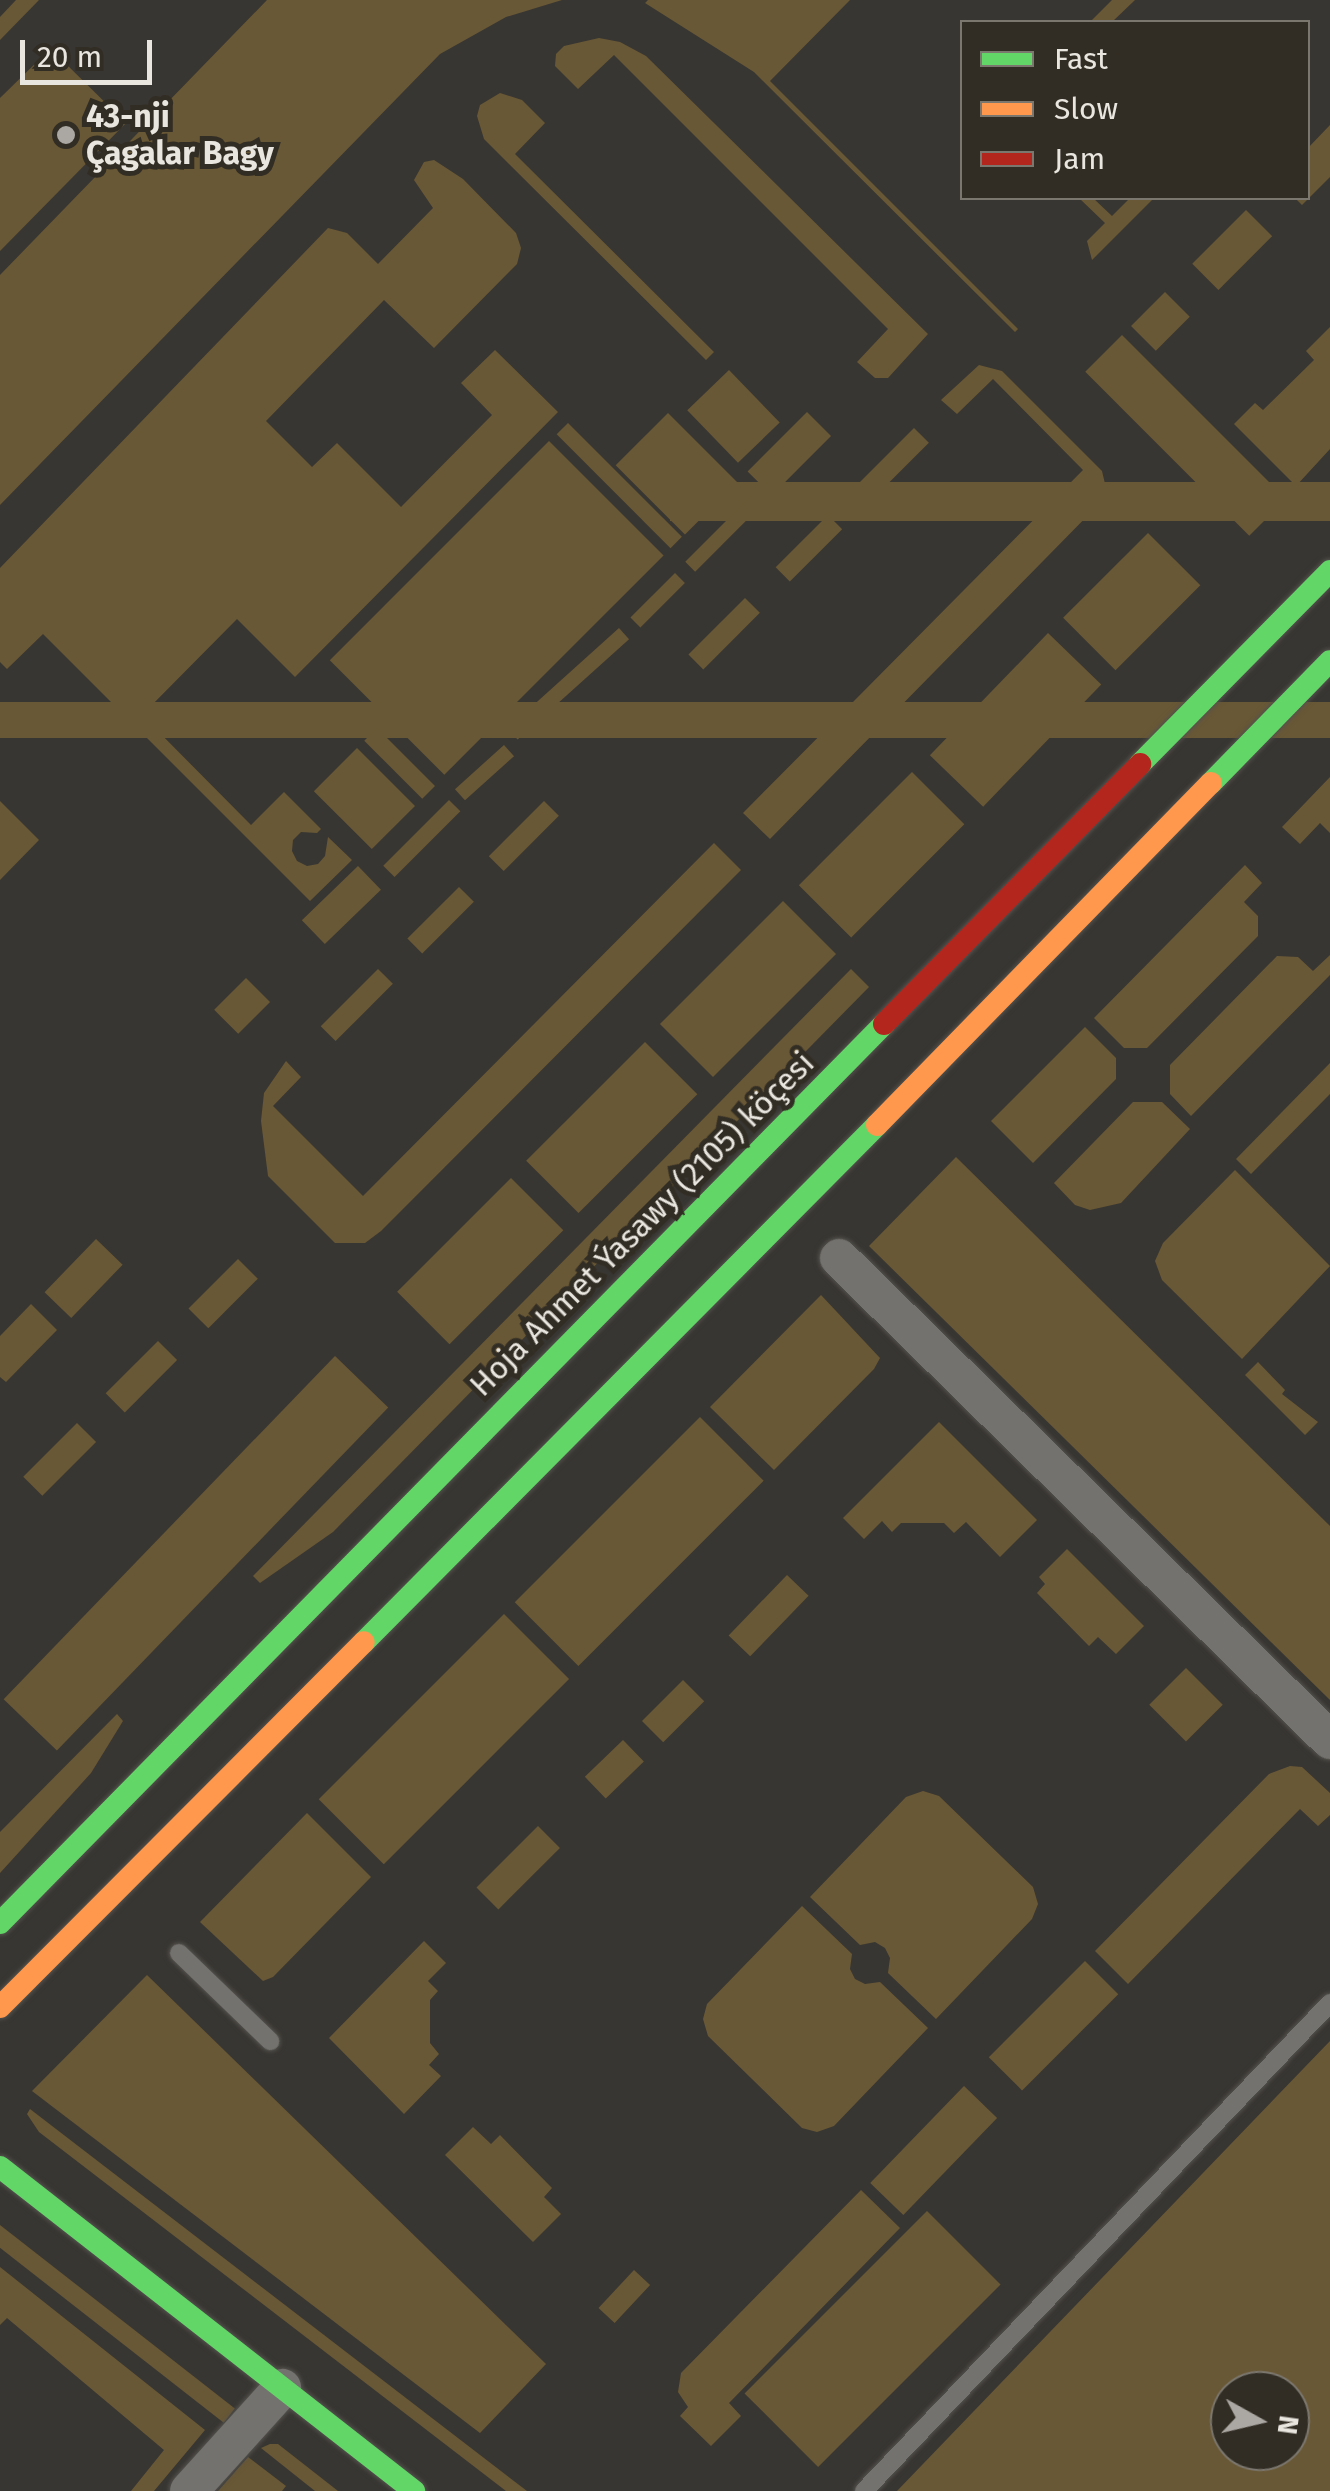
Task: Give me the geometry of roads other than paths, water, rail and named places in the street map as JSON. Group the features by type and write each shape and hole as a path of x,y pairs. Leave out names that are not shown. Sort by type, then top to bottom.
{"main road":[{"name":"Hoja Ahmet Ýasawy (2105) köçesi","path":"0,1923 1330,571"},
{"path":"0,2008 738,1267 1330,661"},
{"path":"0,2167 414,2491"}],"street":[{"path":"839,1258 1330,1740"},
{"path":"189,2491 282,2388"}],"lane":[{"path":"179,1953 270,2041"},
{"path":"864,2491 1330,2003"}],"place":[{"name":"43-nji Çagalar Bagy","path":"66,135"}]}
